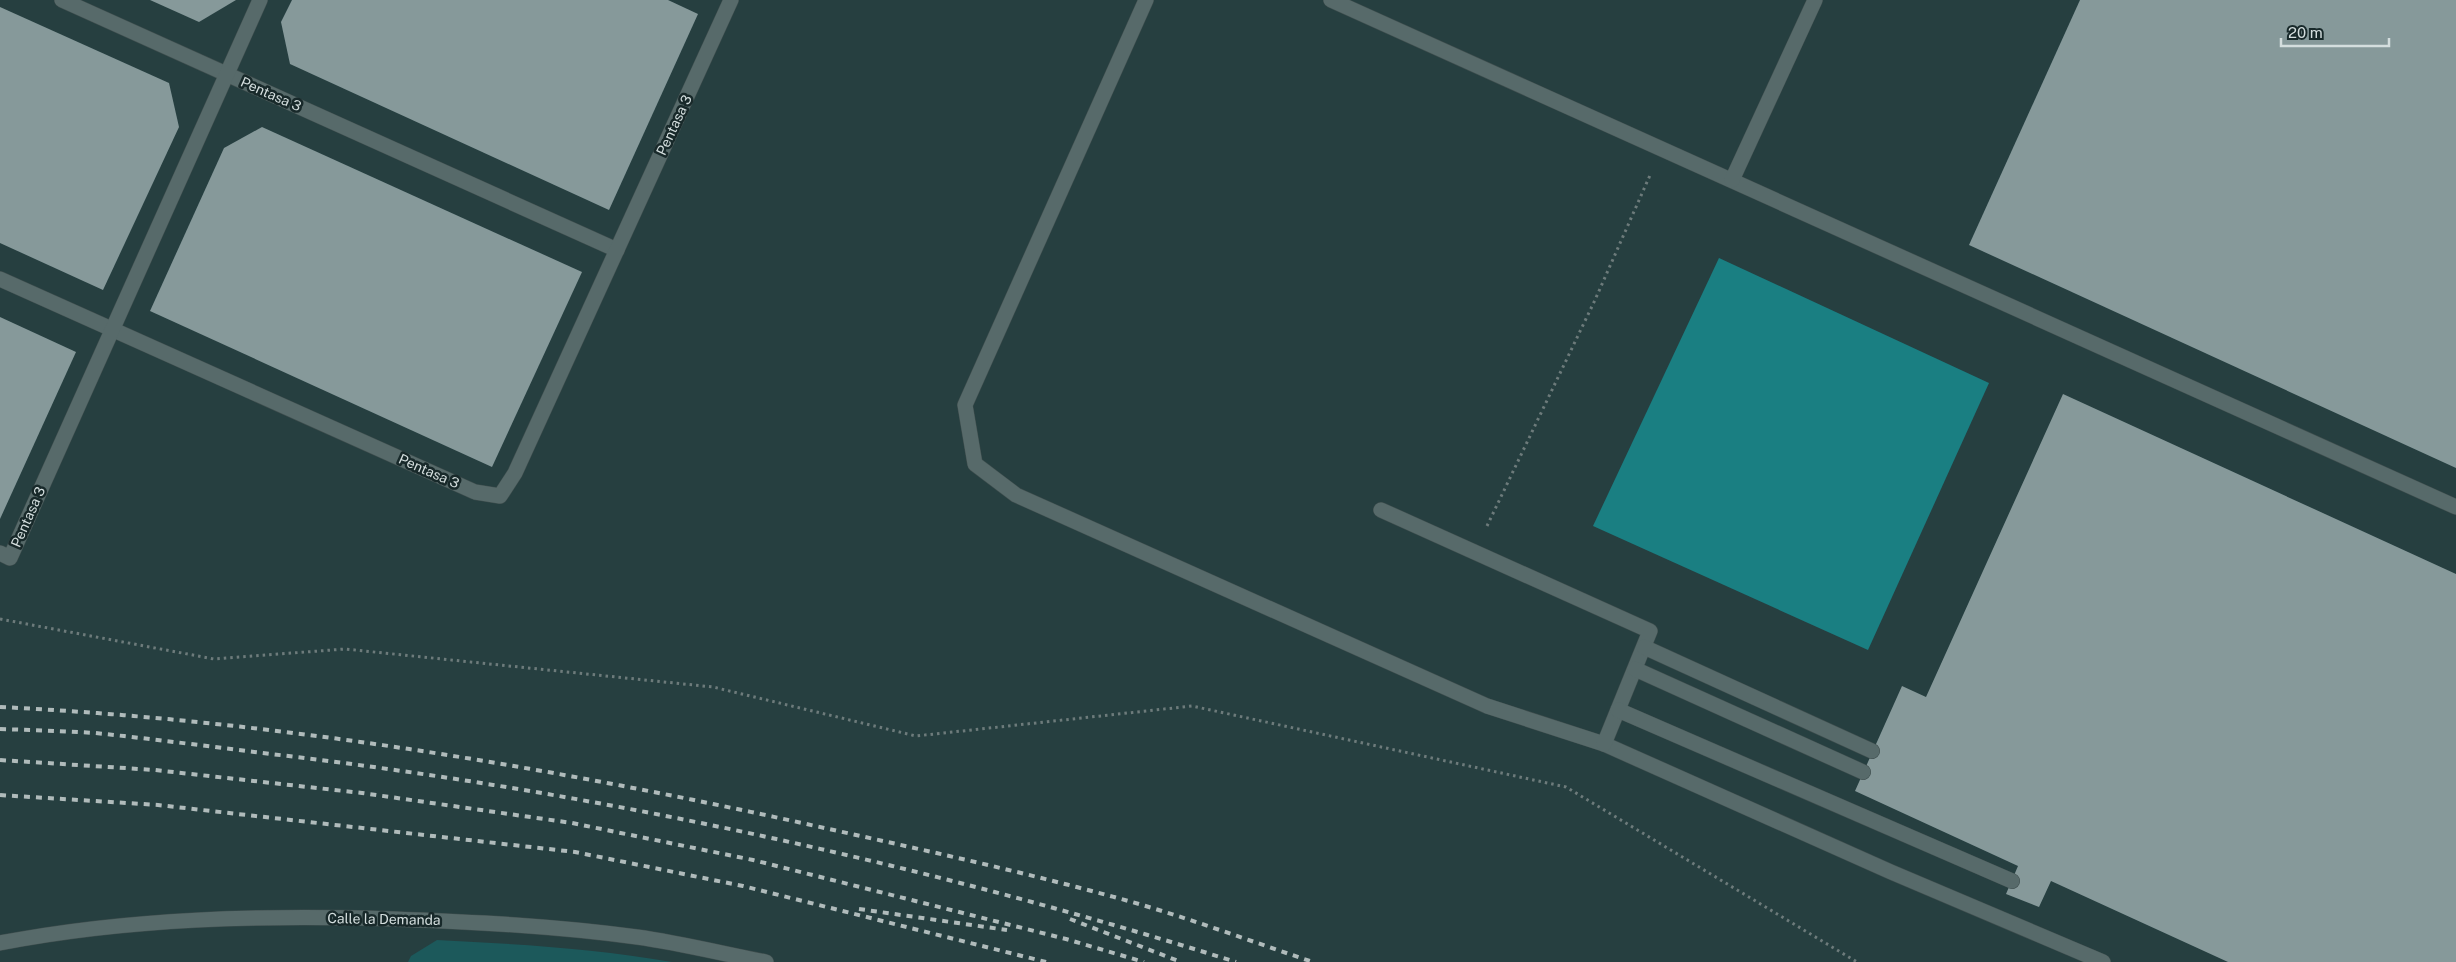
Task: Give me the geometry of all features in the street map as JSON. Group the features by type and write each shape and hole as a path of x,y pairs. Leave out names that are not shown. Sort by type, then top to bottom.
{"street":[{"name":"Pentasa 3","path":"62,0 617,250"},
{"name":"Pentasa 3","path":"0,553 10,558 260,0"},
{"name":"Pentasa 3","path":"0,279 475,492 500,496 515,473 731,0"},
{"path":"1146,0 965,405 975,464 1016,495 1487,706 1604,744 1891,872 2103,962"},
{"path":"1332,0 2456,507"},
{"path":"1732,180 1815,0"},
{"path":"1381,510 1650,631 1604,744"},
{"path":"1644,647 1872,751"},
{"path":"1635,669 1863,772"},
{"path":"1618,710 2012,881"},
{"name":"Calle la Demanda","path":"0,944 56,932 156,921 371,918 472,921 618,935 766,962"}],"path":[{"path":"1487,526 1599,291 1661,148"},
{"path":"0,619 214,659 344,649 713,687 916,736 1192,706 1566,787 1857,962"}],"shaded area":[{"path":"0,0 2456,0 2456,962 0,962"},
{"path":"1719,258 1989,383 1868,650 1593,526"},
{"path":"437,940 584,950 672,962 408,962 411,956"}],"building":[{"path":"150,0 236,0 199,22"},
{"path":"292,0 668,0 698,14 609,210 290,64 281,22"},
{"path":"2080,0 2456,0 2456,468 1969,245"},
{"path":"0,7 169,83 179,127 103,290 0,243"},
{"path":"262,127 582,272 492,467 150,311 224,148"},
{"path":"0,317 76,352 0,519"},
{"path":"2063,394 2456,574 2456,962 2228,962 2051,881 2039,907 2006,894 2018,866 1855,791 1902,686 1926,697"}],"railway":[{"path":"0,707 200,722 299,734 498,763 695,800 1034,876 1164,912 1313,962"},
{"path":"0,729 95,733 161,740 393,770 637,810 758,835 999,893 1118,926 1236,962"},
{"path":"0,760 155,770 362,793 572,823 753,860 1066,939 1144,962"},
{"path":"0,795 158,805 575,852 743,886 1046,962"},
{"path":"859,909 1007,930"},
{"path":"1070,919 1181,962"}]}
